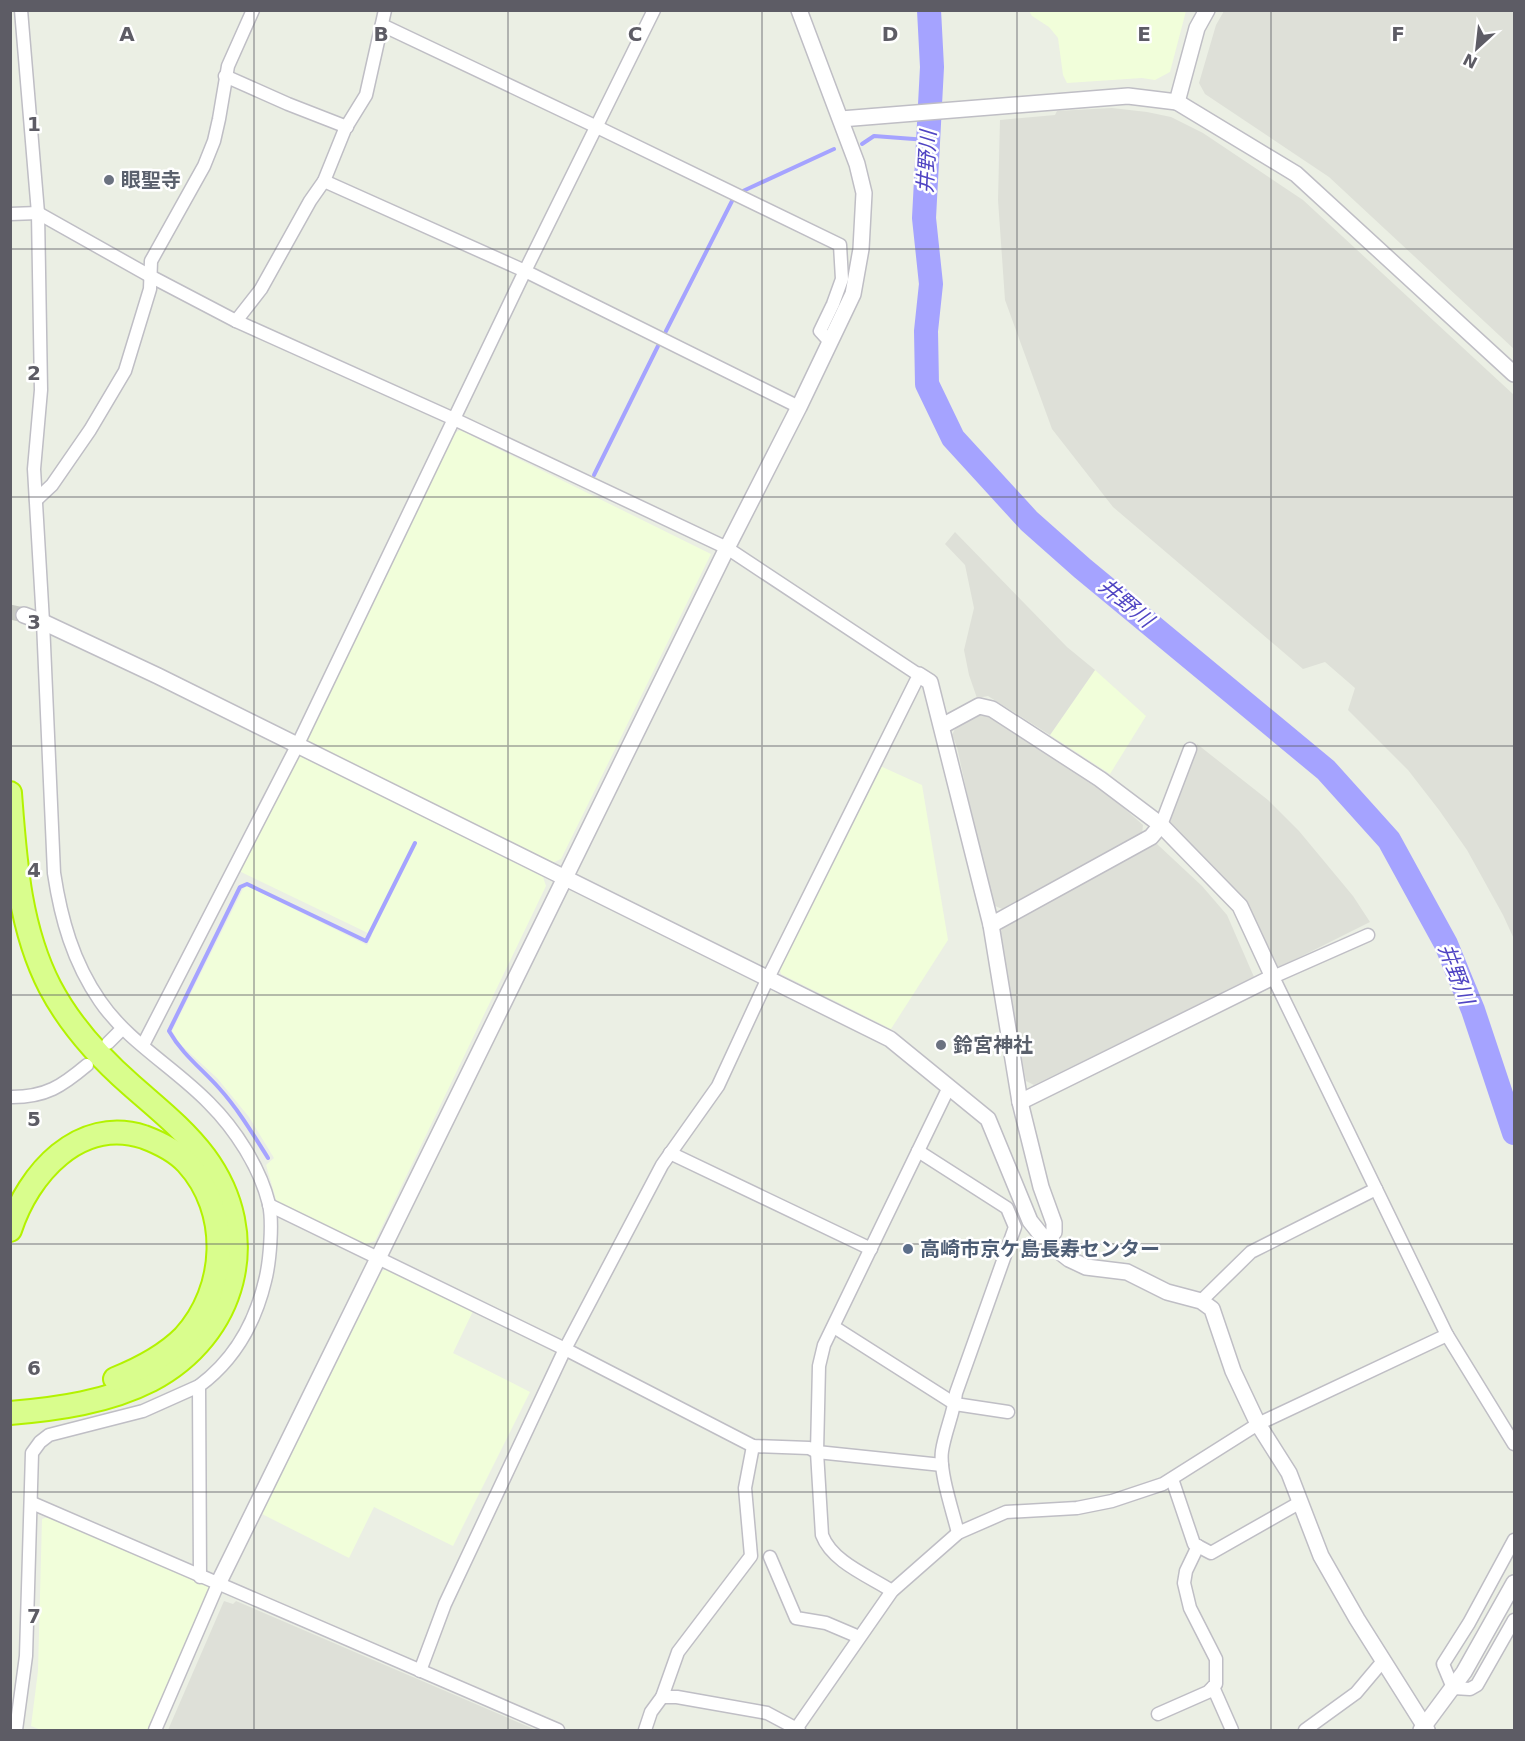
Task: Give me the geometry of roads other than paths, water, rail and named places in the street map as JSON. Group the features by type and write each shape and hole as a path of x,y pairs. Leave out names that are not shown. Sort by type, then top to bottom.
{"highway":[{"path":"10,793 20,891 33,946 50,987 67,1015 106,1062 190,1138 206,1158 219,1178 228,1200 237,1245 231,1288 221,1310 210,1330 192,1351 172,1368 150,1380 117,1393 69,1406 10,1413"},
{"path":"10,1230 27,1190 56,1156 74,1144 92,1137 114,1133 135,1134 171,1150 185,1161 199,1178 216,1220 219,1244 218,1265 207,1302 197,1320 168,1350 136,1370 105,1382 62,1393 10,1400"}],"street":[{"path":"10,1729 16,1731 26,1656 32,1453 49,1435 143,1411 199,1386 215,1374 242,1340 260,1302 267,1273 270,1243 269,1205 255,1167 237,1136 209,1103 122,1029 100,1001 83,974 70,943 60,909 54,873 34,469 41,390 38,213 21,10"},
{"path":"36,500 52,485 90,430 124,371 150,289 151,261 204,166 214,141 222,106 225,76 233,50 253,10"},
{"path":"236,321 261,289 310,201 324,181 347,127 366,95 385,10"},
{"path":"143,1046 297,746 525,271 654,10"},
{"path":"155,1731 218,1584 853,294 862,238 864,194 857,164 799,10"},
{"path":"1177,102 1197,28 1207,10"},
{"path":"382,25 840,245 842,279 820,331 830,342"},
{"path":"225,76 347,127"},
{"path":"841,119 1128,96 1177,102 1296,174 1515,374"},
{"path":"324,181 525,271 799,407"},
{"path":"10,214 38,213 236,321 454,419 727,548 930,682 991,925 1020,1102 1041,1187 1054,1223 1053,1232 1046,1241"},
{"path":"24,615 158,676 890,1039 988,1119 1030,1221 1046,1241 1069,1259 1086,1267 1127,1272 1167,1292 1201,1301 1212,1309 1233,1371 1258,1424 1289,1473 1321,1556 1424,1729 1464,1672 1515,1583"},
{"path":"420,1671 445,1604 565,1349 670,1154 718,1086 768,978 919,675"},
{"path":"942,726 979,706 992,709 1100,779 1161,825 1240,906 1447,1335 1515,1444"},
{"path":"991,925 1151,837 1161,825 1190,749"},
{"path":"1020,1102 1273,977 1368,935"},
{"path":"108,1043 122,1029"},
{"path":"12,1097 29,1097 48,1092 66,1083 87,1065"},
{"path":"892,1590 836,1555 826,1546 822,1535 817,1452 819,1366 824,1345 949,1087"},
{"path":"918,1151 1007,1208 1015,1227 956,1393 942,1452 942,1465 958,1533"},
{"path":"670,1154 871,1249"},
{"path":"1201,1301 1251,1252 1376,1189"},
{"path":"269,1205 565,1349 753,1446 809,1448 817,1452 942,1465"},
{"path":"834,1327 955,1404 1008,1412"},
{"path":"662,1697 677,1697 767,1713 797,1730 892,1590 958,1533 1006,1512 1077,1508 1112,1501 1172,1479 1258,1424 1447,1335"},
{"path":"199,1386 200,1577"},
{"path":"645,1731 651,1712 662,1697 678,1653 751,1556 746,1488 753,1446"},
{"path":"1172,1479 1194,1544 1211,1553 1299,1503"},
{"path":"32,1503 558,1731"},
{"path":"1453,1688 1443,1664 1469,1623 1515,1540"},
{"path":"1158,1714 1208,1692 1216,1684 1216,1659 1190,1608 1184,1582 1186,1571 1198,1546"},
{"path":"770,1557 796,1618 826,1623 859,1637"},
{"path":"1453,1688 1470,1689 1477,1685 1515,1620"},
{"path":"1305,1731 1356,1693 1383,1661"},
{"path":"1213,1687 1232,1731"}],"waterway":[{"name":"井野川","path":"929,10 932,67 924,218 931,284 926,331 927,384 953,438 1029,521 1082,568 1326,770 1389,840 1446,944 1473,1010 1514,1133"},
{"path":"862,144 874,136 927,140"},
{"path":"743,191 834,149"},
{"path":"666,331 732,201"},
{"path":"594,475 658,346"},
{"path":"268,1158 233,1104 186,1054 169,1031 240,887 247,884 366,941 415,843"}],"tunnel":[{"path":"10,612 24,615"}],"place":[{"name":"眼聖寺","path":"109,180"},
{"name":"鈴宮神社","path":"941,1045"},
{"name":"高崎市京ケ島長寿センター","path":"908,1249"}]}
